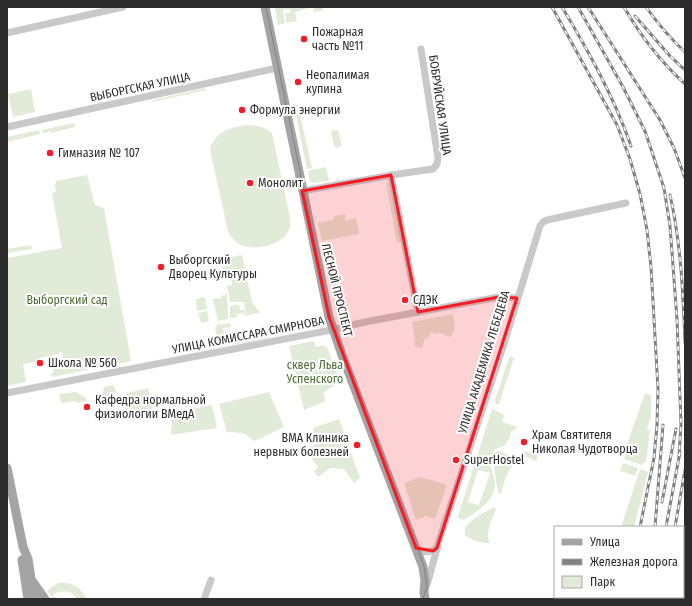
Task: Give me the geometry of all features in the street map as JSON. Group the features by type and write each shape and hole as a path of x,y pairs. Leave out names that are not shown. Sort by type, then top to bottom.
{"main road":[{"name":"ЛЕСНОЙ ПРОСПЕКТ","path":"265,7 302,192 332,330 423,567 425,581 422,597"},
{"path":"7,468 23,547 28,559 34,599"},
{"path":"23,547 22,559 28,599"},
{"path":"31,580 45,599"}],"street":[{"path":"7,33 123,7"},
{"name":"БОБРУЙСКАЯ УЛИЦА","path":"302,192 391,175 433,169 437,164 438,158 421,49"},
{"name":"ВЫБОРГСКАЯ УЛИЦА","path":"7,127 277,68"},
{"path":"391,175 418,312"},
{"name":"УЛИЦА АКАДЕМИКА ЛЕБЕДЕВА","path":"422,597 542,222 626,203"},
{"name":"УЛИЦА КОМИССАРА СМИРНОВА","path":"7,393 332,330 358,323 499,297 517,298"},
{"path":"416,548 426,552 433,551 437,548"},
{"path":"204,599 211,580"}],"highlighted area":[{"path":"391,175 418,312 499,297 517,298 437,548 433,551 416,548 329,317 302,191"}],"green space":[{"path":"313,7 295,12 297,21 287,23 285,14 291,12 289,9 283,10 285,23 278,25 275,8"},
{"path":"313,7 323,7 323,10 314,12"},
{"path":"205,88 206,90 152,102 153,100"},
{"path":"31,89 35,112 13,117 8,94"},
{"path":"298,105 312,168 307,169 294,106"},
{"path":"74,123 75,127 51,133 51,131 43,133 42,130"},
{"name":"Монолит","path":"248,125 261,127 272,133 290,218 290,227 285,236 274,244 259,247 239,244 228,232 210,149 212,143 220,134 236,127"},
{"path":"39,130 40,134 7,142 7,137"},
{"path":"338,130 342,146 336,148 331,131"},
{"path":"326,167 329,181 312,183 310,181 308,171"},
{"name":"Выборгский сад","path":"87,175 95,205 104,208 131,361 52,377 51,374 54,371 50,368 50,365 64,362 62,352 59,352 59,354 40,358 42,366 35,366 34,362 23,364 26,382 7,386 7,258 62,248 52,193 56,192 56,181"},
{"path":"387,181 389,184 401,242 397,243 386,183"},
{"path":"345,214 346,221 356,218 359,234 322,241 318,223 320,222 327,229 321,222 331,220 335,224 332,220 335,216"},
{"path":"31,245 32,249 7,253 7,249"},
{"path":"242,255 252,302 260,313 248,315 245,310 244,302 230,302 227,286 232,285 231,277 224,278 222,267 228,266 227,258"},
{"path":"225,287 227,295 228,319 218,321 213,299 221,298 221,296 226,295"},
{"path":"203,297 205,299 207,309 197,311 196,300"},
{"path":"239,305 240,310 244,310 248,316 245,316 244,313 237,314 237,317 230,318 230,306"},
{"path":"207,311 209,321 201,323 198,313"},
{"path":"453,314 454,332 450,337 439,332 438,334 431,332 428,339 425,338 422,348 414,346 415,339 412,322"},
{"path":"230,323 231,327 223,328 225,339 218,340 215,328 217,325"},
{"path":"269,334 270,338 219,347 218,344"},
{"name":"сквер Льва Успенского","path":"314,341 316,347 323,345 327,347 340,382 323,393 326,401 304,410 289,346"},
{"path":"511,356 514,358 499,404 496,404 495,400"},
{"path":"114,385 116,392 102,398 104,387"},
{"path":"148,388 153,410 132,415 127,393"},
{"path":"76,392 86,398 87,401 61,403 59,394"},
{"path":"269,392 284,427 255,441 243,433 227,432 219,404"},
{"path":"645,393 651,395 651,418 647,429 650,430 646,462 642,465 624,459 626,453 624,453"},
{"path":"212,405 217,428 171,435 172,413"},
{"path":"492,409 503,414 504,417 502,422 518,427 511,432 509,439 504,446 495,449 490,459 495,480 494,491 491,497 484,506 464,520 458,518","holes":["478,470 490,473 479,505 468,502"]},
{"path":"339,419 360,478 354,483 344,469 330,468 318,477 314,471 318,467 309,455 312,452 309,448 318,443 313,428"},
{"path":"540,435 544,436 536,461 524,455 523,451 536,454 538,449 535,448"},
{"path":"497,451 508,455 515,464 507,473 501,494 498,493 493,461"},
{"path":"623,463 638,468 635,476 620,471"},
{"path":"640,469 648,472 634,526 621,526"},
{"path":"420,477 447,485 435,519 426,516 416,520 404,483"},
{"path":"494,507 496,508 488,530 488,539 490,543 477,541 465,535 465,528 469,523 479,515"},
{"path":"58,583 67,583 75,586 81,591 86,599 77,599 69,592 63,591 53,595 56,599 53,599 47,591"}],"tram line":[{"path":"266,7 330,317 424,566 427,586 423,599"}],"railway":[{"path":"552,7 617,125 630,159 640,194 647,230 651,267 658,389 654,458 640,526"},
{"path":"562,7 600,75 617,110 631,146"},
{"path":"578,7 623,87 645,131 664,188 670,226 677,319 681,424 679,456"},
{"path":"588,7 660,120 674,148 685,178"},
{"path":"624,7 652,48 685,84"},
{"path":"646,7 664,31 685,52"},
{"path":"635,16 670,56 685,70"},
{"path":"670,195 679,250 685,343"},
{"path":"655,526 663,425"},
{"path":"662,502 676,429"},
{"path":"666,526 680,452"},
{"path":"675,526 685,470"}],"place":[{"name":"Пожарная часть №11","path":"304,39"},
{"name":"Неопалимая купина","path":"298,82"},
{"name":"Формула энергии","path":"242,110"},
{"name":"Гимназия № 107","path":"50,153"},
{"name":"Монолит","path":"250,183"},
{"name":"Выборгский Дворец Культуры","path":"161,267"},
{"name":"СДЭК","path":"405,300"},
{"name":"Школа № 560","path":"40,363"},
{"name":"Кафедра нормальной физиологии ВМедА","path":"87,407"},
{"name":"Храм Святителя Николая Чудотворца","path":"524,442"},
{"name":"ВМА Клиника нервных болезней","path":"357,445"},
{"name":"SuperHostel","path":"456,460"}]}
